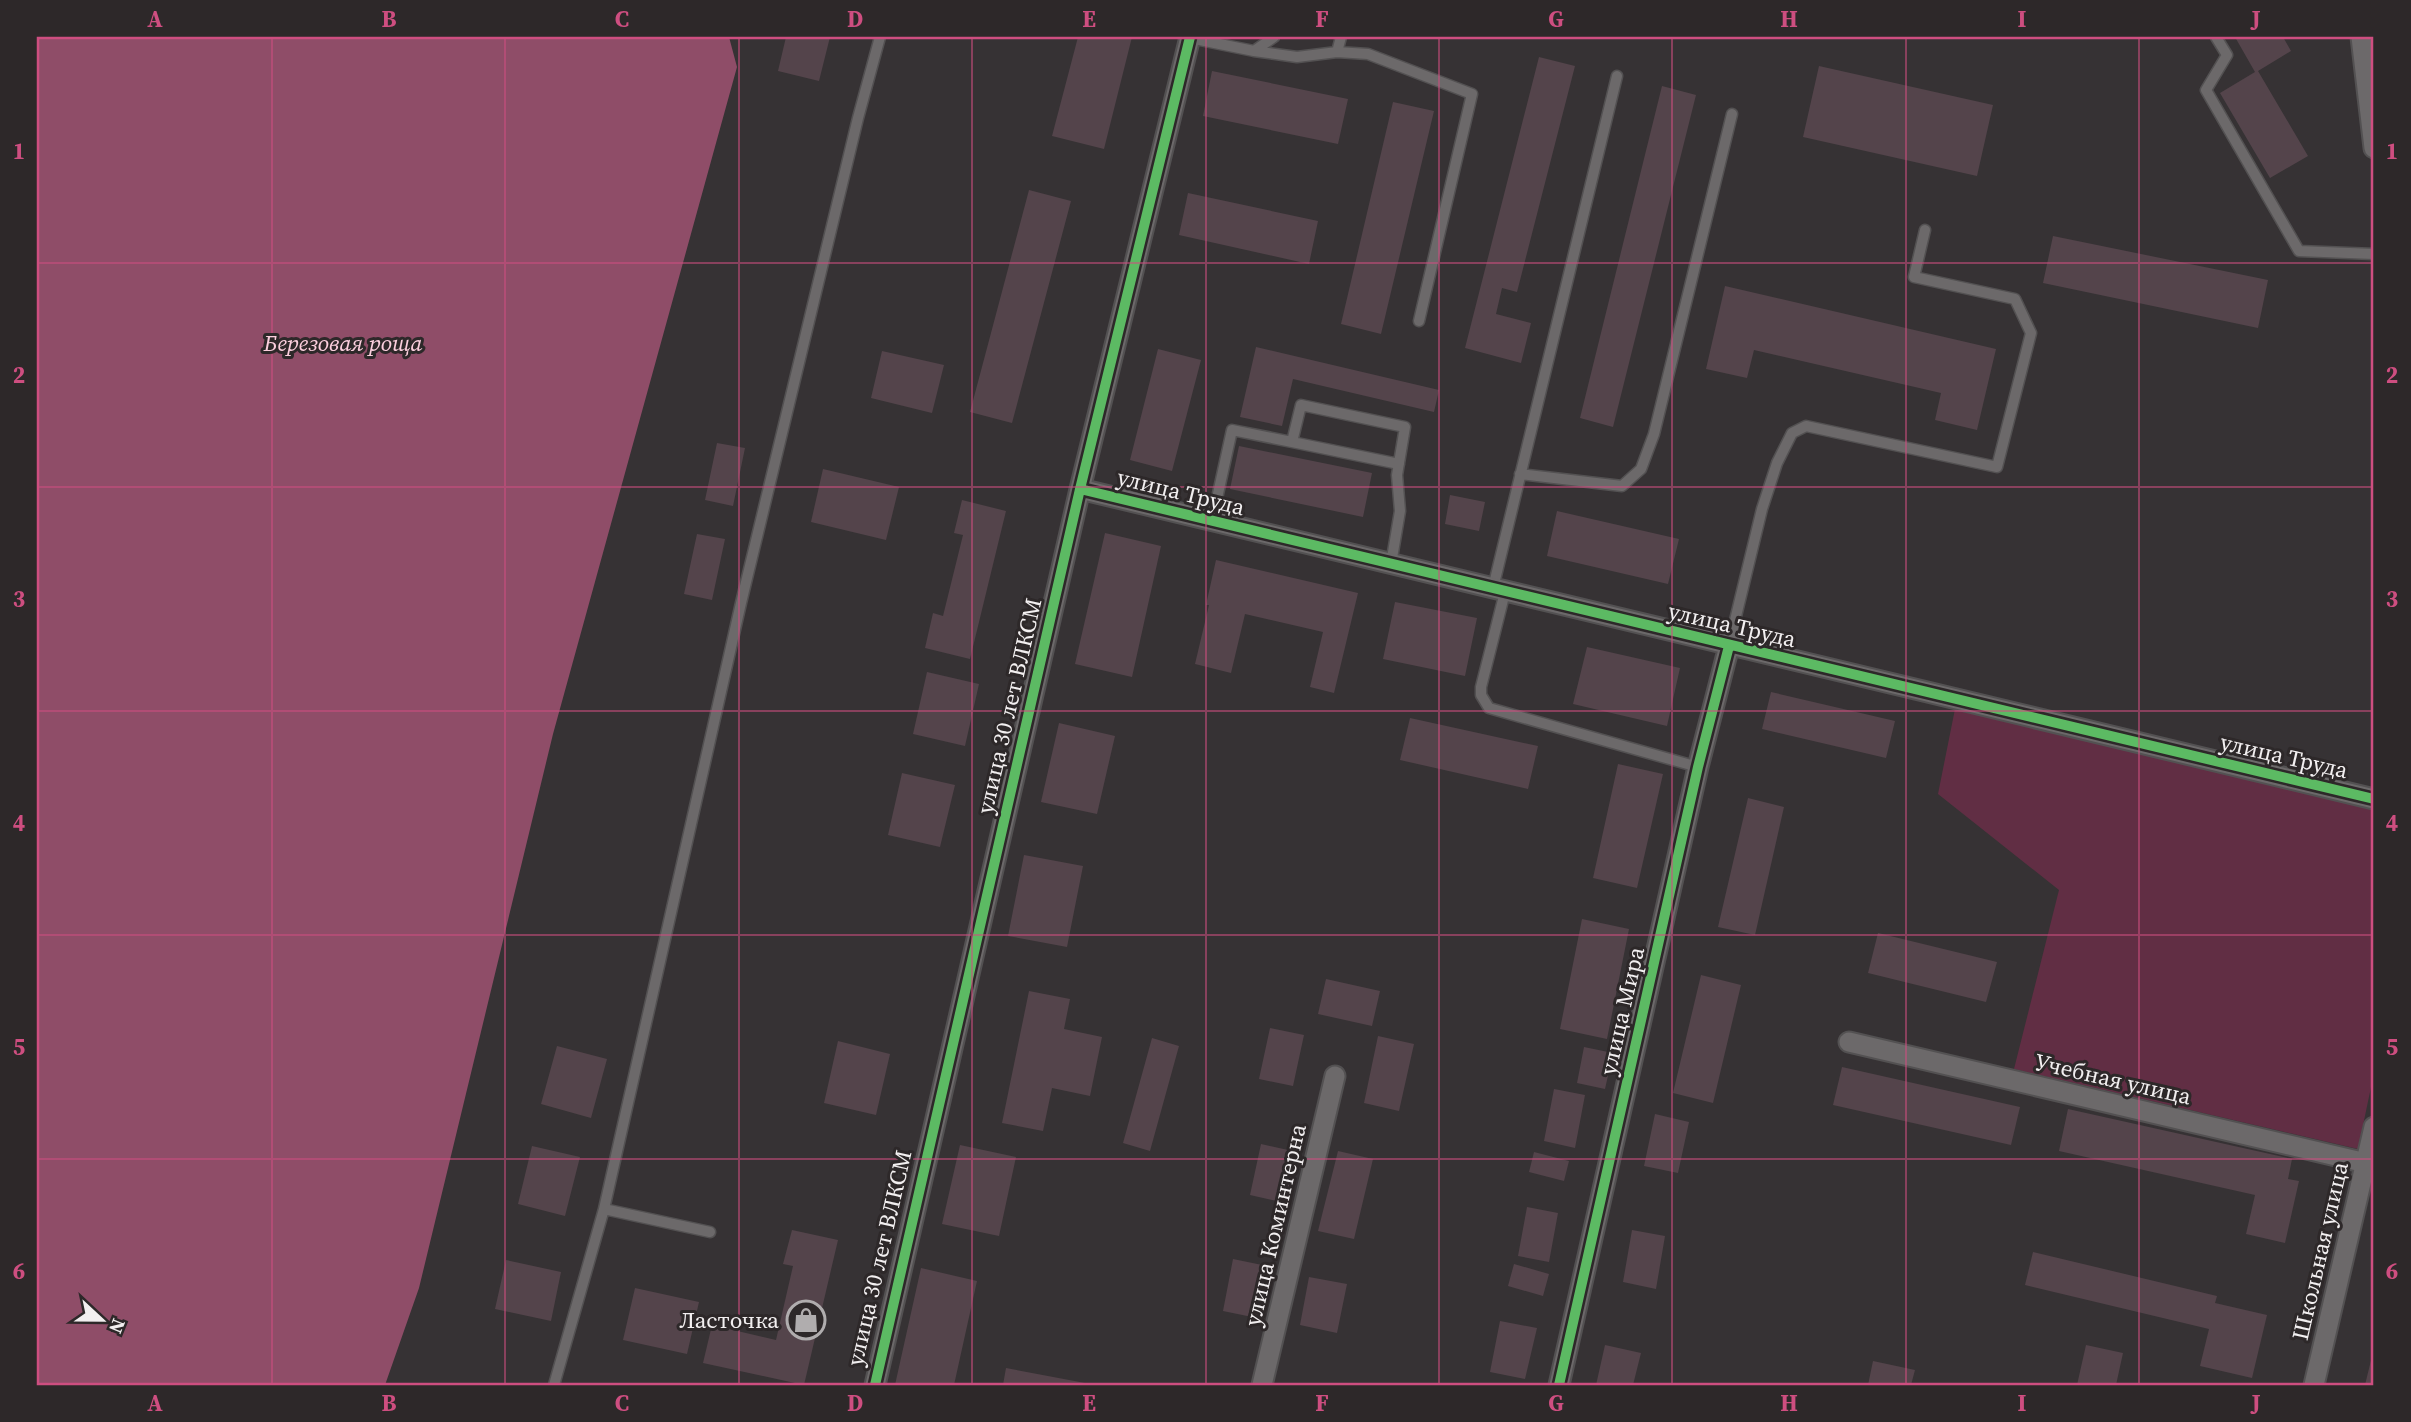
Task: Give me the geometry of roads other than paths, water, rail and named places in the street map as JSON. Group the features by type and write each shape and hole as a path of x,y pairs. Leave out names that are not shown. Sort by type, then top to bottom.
{"street":[{"name":"улица 30 лет ВЛКСМ","path":"875,1385 1080,489 1190,37"},
{"path":"2361,37 2374,148"},
{"name":"улица Труда","path":"1080,489 2374,799"},
{"name":"улица Мира","path":"1559,1385 1698,766 1729,646"},
{"name":"Учебная улица","path":"1849,1042 2368,1172"},
{"name":"улица Коминтерна","path":"1262,1385 1335,1076"},
{"name":"Школьная улица","path":"2314,1385 2368,1172 2374,1127"}],"lane":[{"path":"554,1385 604,1209 741,603 880,37"},
{"path":"1190,37 1297,57 1337,52 1368,54 1472,94 1419,321"},
{"path":"1254,51 1274,37"},
{"path":"1337,52 1341,37"},
{"path":"2216,37 2227,55 2206,90 2299,251 2374,254"},
{"path":"1617,76 1520,474 1481,695 1489,708 1698,766"},
{"path":"1520,474 1622,486 1641,469 1654,434 1732,114"},
{"path":"1729,646 1762,509 1777,463 1792,433 1806,426 1997,467 2031,333 2015,299 1914,277 1925,230"},
{"path":"1292,442 1301,405 1405,428 1397,475 1400,511 1391,564"},
{"path":"1212,521 1232,430 1399,464"},
{"path":"604,1209 710,1232"}],"place":[{"name":"Ласточка","path":"806,1320"}],"park label":[{"name":"Березовая роща","path":"343,343"}]}
